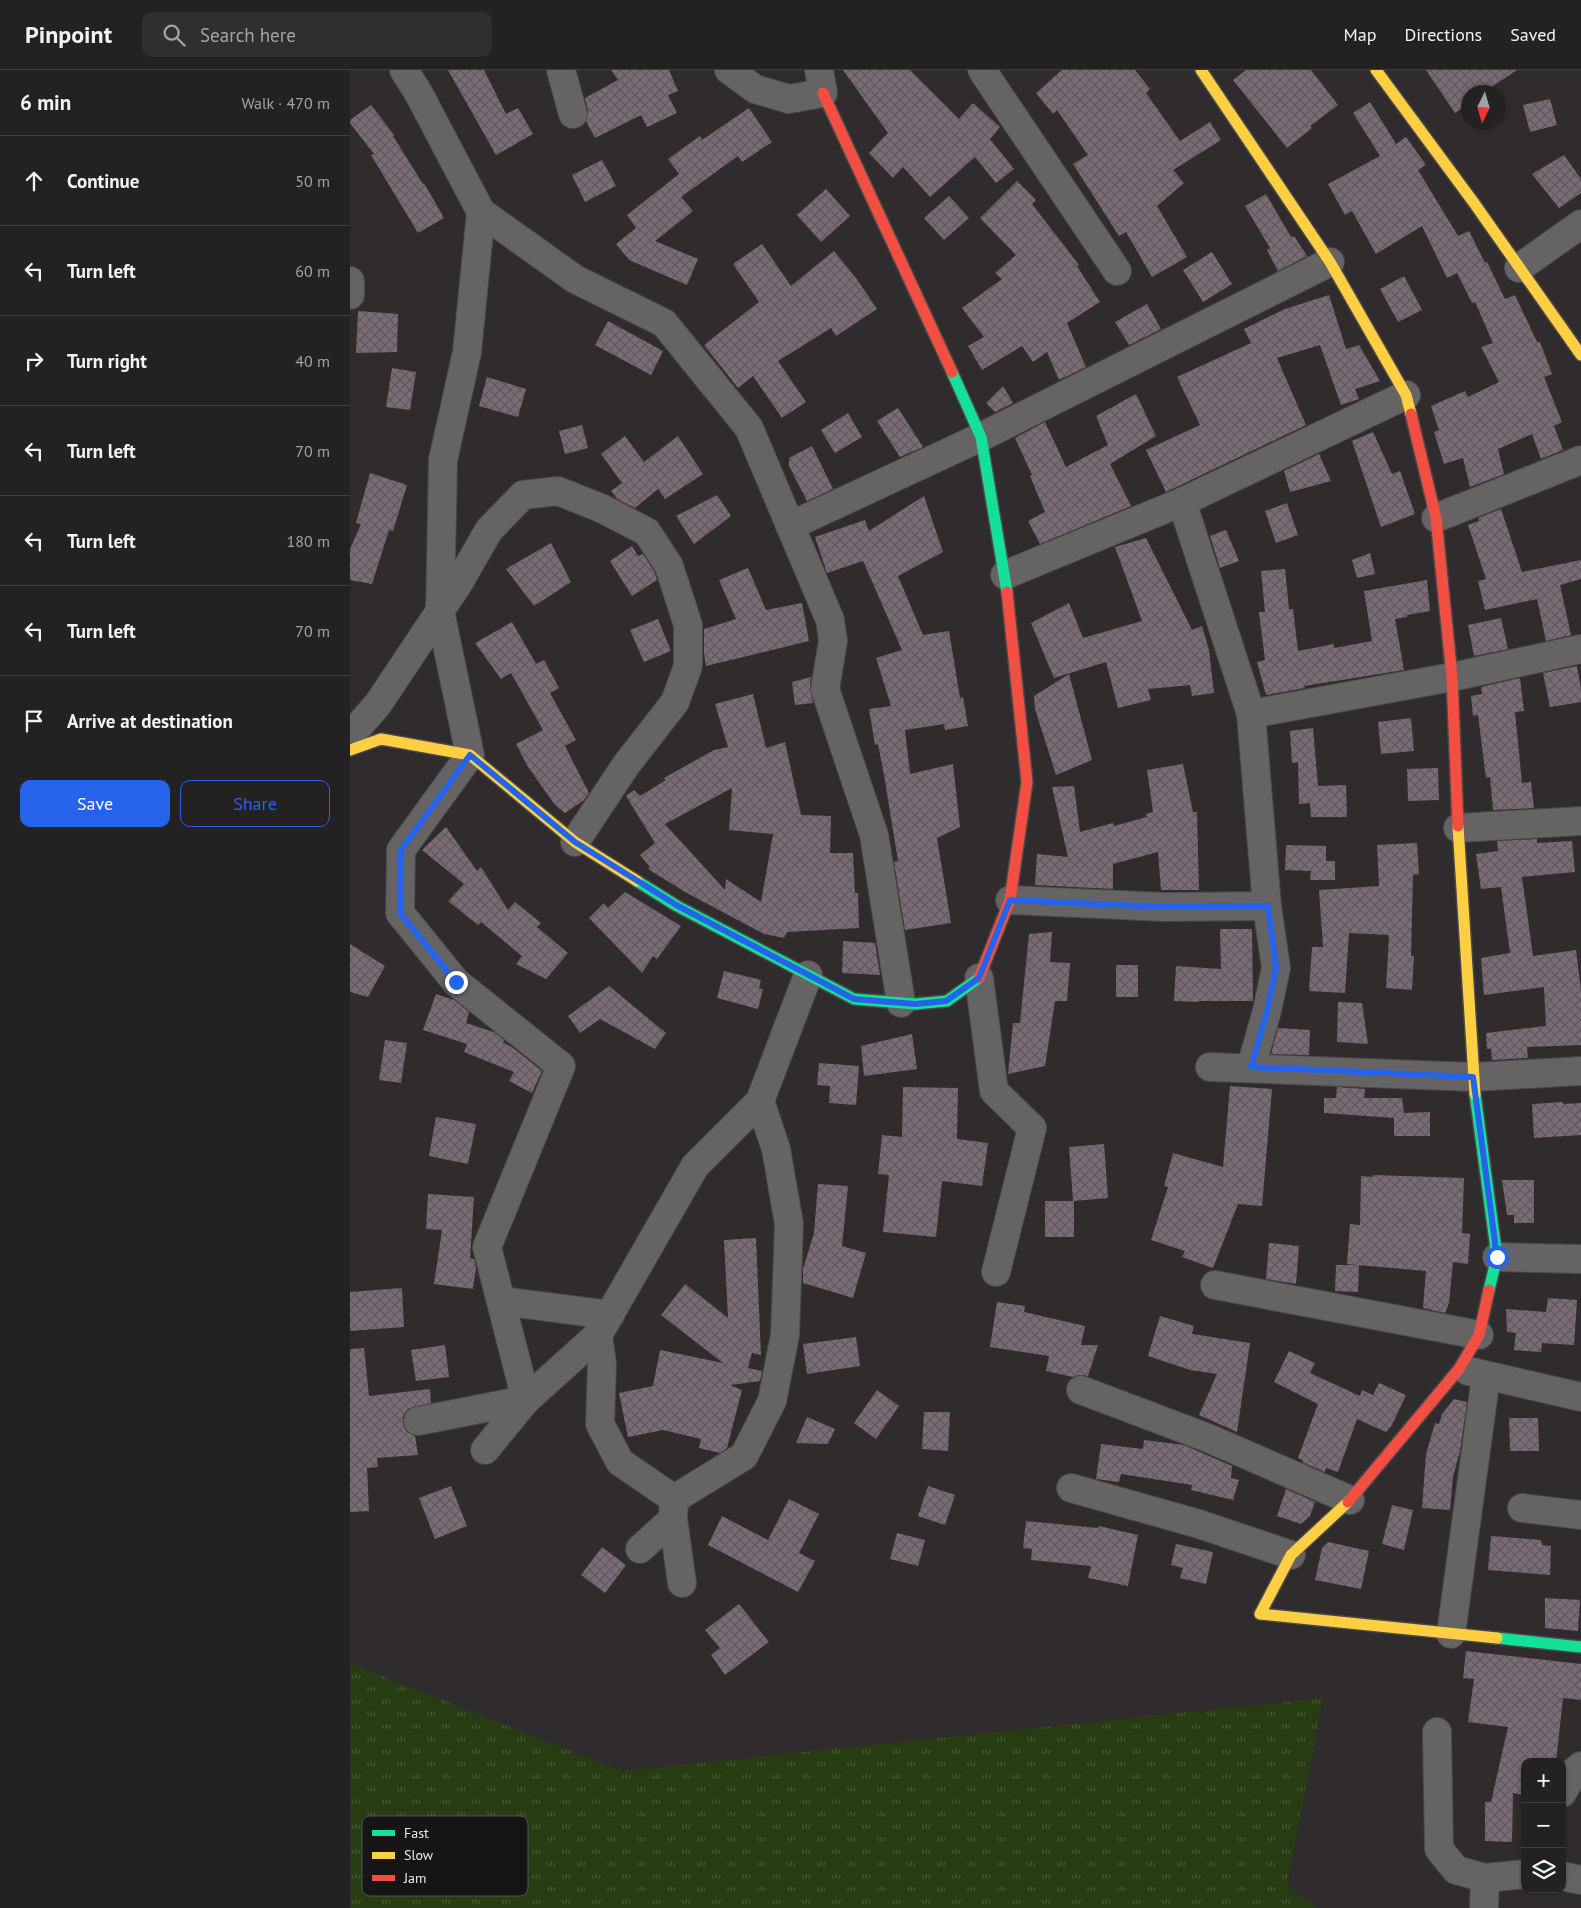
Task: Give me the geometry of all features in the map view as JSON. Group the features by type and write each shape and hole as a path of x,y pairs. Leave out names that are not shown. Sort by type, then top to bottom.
{"street":[{"path":"404,70 419,94 481,212 575,279 664,323 749,428 830,620 833,641 825,689 874,835 901,1003"},
{"path":"561,70 573,114"},
{"path":"729,70 755,89 789,99 821,82 981,438 1005,575 1027,782 1010,900 979,978 994,1091 1032,1128 996,1272"},
{"path":"982,70 1117,271"},
{"path":"1201,70 1330,262 1406,395 1436,518 1452,677 1458,828 1473,1077 1497,1257 1479,1335 1459,1369 1350,1500 1291,1555 1260,1614 1581,1647"},
{"path":"1376,70 1581,355"},
{"path":"481,212 467,352 443,460 440,611 470,755 401,850 400,913 456,982 561,1066 487,1247 526,1400"},
{"path":"1520,268 1581,224"},
{"path":"790,526 981,438 1330,262"},
{"path":"350,281 350,295"},
{"path":"1005,575 1182,502 1406,395"},
{"path":"1436,518 1581,460"},
{"path":"350,736 378,704 458,584 489,530 523,495 558,491 603,508 647,532 669,566 688,625 688,666 675,702 626,764 575,842"},
{"path":"1182,502 1251,714 1268,906 1276,968 1267,1011 1251,1067"},
{"path":"1251,714 1452,677 1581,649"},
{"path":"350,750 381,738 470,755 575,842 678,906 854,999 915,1004 946,1001 979,978"},
{"path":"1458,828 1581,821"},
{"path":"1010,900 1164,907 1268,906"},
{"path":"486,1450 526,1400 604,1325 695,1166 760,1101 808,975"},
{"path":"1210,1067 1251,1067 1473,1077 1581,1070"},
{"path":"640,1549 674,1509 744,1456 772,1401 785,1335 789,1224 776,1149 760,1101"},
{"path":"1497,1257 1581,1259"},
{"path":"1214,1285 1479,1335"},
{"path":"501,1301 604,1325"},
{"path":"604,1325 600,1424 620,1462 674,1509 682,1583"},
{"path":"1459,1369 1581,1397"},
{"path":"1451,1634 1486,1376"},
{"path":"1081,1390 1208,1438 1350,1500"},
{"path":"418,1421 526,1400"},
{"path":"1071,1488 1199,1524 1291,1555"},
{"path":"1522,1508 1581,1515"},
{"path":"1437,1732 1438,1849 1456,1870 1486,1878 1521,1874"},
{"path":"1566,1787 1575,1771 1581,1766"},
{"path":"1566,1877 1581,1880"},
{"path":"1484,1908 1486,1878"}],"green space":[{"path":"350,1663 621,1771 1323,1698 1287,1885 1317,1908 350,1908"}],"building":[{"path":"448,70 484,70 506,114 518,108 533,134 496,155"},
{"path":"611,70 669,70 678,91 668,95 677,113 647,127 641,115 595,138 586,121 588,110 585,98 618,80"},
{"path":"843,70 910,70 959,119 973,103 1000,127 990,139 1014,169 996,183 975,157 930,197 903,167 893,178 869,153 888,133"},
{"path":"1062,70 1135,70 1150,89 1146,93 1180,141 1210,122 1221,140 1173,170 1184,183 1157,206 1187,257 1152,277 1126,232 1119,236 1073,164 1088,155 1057,110 1053,114 1036,93"},
{"path":"1246,70 1311,70 1338,105 1310,126 1312,128 1287,148 1233,80"},
{"path":"1426,70 1517,70 1494,85 1461,85 1461,109 1455,113"},
{"path":"1550,99 1557,125 1530,132 1523,105"},
{"path":"1370,102 1396,144 1406,137 1426,165 1418,170 1458,236 1469,231 1505,299 1515,295 1537,342 1540,342 1552,374 1544,377 1562,422 1554,426 1563,450 1541,459 1532,434 1498,449 1504,474 1470,487 1463,458 1444,464 1434,432 1439,430 1431,406 1465,391 1468,397 1499,382 1481,347 1493,343 1475,302 1472,303 1457,273 1447,278 1422,226 1376,254 1352,211 1345,215 1328,184 1380,156 1353,113"},
{"path":"371,105 394,135 444,218 418,233 371,155 374,154 350,123 350,120"},
{"path":"749,108 772,142 742,162 738,156 681,197 693,211 655,241 698,259 687,285 629,260 616,244 636,228 627,215 679,174 668,159 700,136 702,140"},
{"path":"1564,155 1581,179 1581,193 1559,208 1532,174"},
{"path":"602,160 616,186 585,202 572,175"},
{"path":"1017,181 1036,200 1032,204 1079,265 1077,266 1100,302 1067,323 1086,367 1059,380 1047,352 1033,362 1022,346 982,370 968,346 984,337 962,308 1002,279 995,273 1016,255 980,218"},
{"path":"826,189 850,216 821,242 797,215"},
{"path":"1266,194 1291,237 1294,236 1307,256 1278,271 1267,250 1270,248 1245,206"},
{"path":"949,196 969,218 944,240 924,218"},
{"path":"762,244 791,286 834,251 856,278 877,309 836,336 831,328 778,361 806,402 782,418 753,376 738,388 704,345 759,302 733,264"},
{"path":"1212,252 1232,284 1203,302 1183,270"},
{"path":"1404,276 1422,310 1398,322 1380,289"},
{"path":"1329,295 1346,349 1359,345 1380,381 1355,389 1359,399 1341,405 1320,345 1277,358 1306,425 1166,492 1146,450 1200,425 1177,377 1251,343 1244,329 1285,309"},
{"path":"1147,304 1161,329 1129,345 1115,322"},
{"path":"358,311 398,314 397,352 356,353"},
{"path":"608,321 663,351 651,375 595,345"},
{"path":"392,368 416,372 410,410 386,407"},
{"path":"487,377 526,389 518,417 479,406"},
{"path":"1003,386 1013,403 995,412 986,403"},
{"path":"1136,394 1156,436 1110,464 1131,506 1040,544 1028,521 1045,512 1030,476 1032,475 1015,438 1045,422 1066,467 1108,445 1096,416"},
{"path":"898,408 923,447 900,457 877,421"},
{"path":"848,413 862,437 835,453 821,430"},
{"path":"582,425 588,448 565,454 559,431"},
{"path":"1373,432 1392,474 1400,471 1415,514 1381,527 1352,441"},
{"path":"625,436 644,462 678,436 703,474 665,499 658,489 635,508 617,499 611,491 622,483 601,454"},
{"path":"812,446 833,489 807,501 789,466 789,458"},
{"path":"1319,454 1331,481 1290,492 1284,471"},
{"path":"370,473 407,485 393,531 389,530 372,584 350,580 350,549 361,524 356,523"},
{"path":"717,495 731,516 694,544 676,516"},
{"path":"924,496 943,552 898,576 923,635 949,631 960,698 963,697 968,726 945,730 944,724 905,730 910,774 953,764 960,827 937,838 951,923 905,930 894,862 898,861 884,775 878,744 875,745 869,709 891,706 876,658 902,650 863,561 827,573 815,537 865,520 869,531"},
{"path":"1287,503 1298,535 1276,543 1265,511"},
{"path":"1501,509 1522,572 1581,560 1581,579 1560,585 1571,635 1546,641 1537,599 1485,610 1478,581 1486,579 1468,525 1479,521 1478,518"},
{"path":"1226,530 1239,561 1220,568 1210,536"},
{"path":"1146,538 1192,630 1202,626 1209,650 1214,693 1192,696 1190,685 1148,689 1151,700 1118,708 1106,662 1054,678 1031,623 1069,603 1083,638 1142,621 1115,547"},
{"path":"551,543 571,582 534,606 506,569"},
{"path":"632,546 638,556 643,554 655,573 657,580 632,596 610,561"},
{"path":"1370,553 1375,574 1357,578 1352,560"},
{"path":"748,568 766,610 802,603 809,641 706,666 704,629 736,619 719,580"},
{"path":"1285,569 1289,609 1293,609 1298,651 1334,644 1334,648 1372,641 1364,591 1427,580 1430,611 1395,619 1404,670 1304,686 1305,688 1266,695 1257,662 1265,660 1259,612 1265,612 1261,571"},
{"path":"1501,618 1508,649 1474,656 1468,625"},
{"path":"658,619 671,651 644,662 630,630"},
{"path":"512,622 536,664 544,660 559,688 550,693 576,740 565,746 589,793 583,801 565,813 555,805 528,767 516,744 543,730 511,673 501,679 475,643"},
{"path":"1577,666 1581,702 1550,707 1543,673"},
{"path":"1069,674 1092,760 1056,775 1035,709 1034,696"},
{"path":"811,677 810,687 813,703 795,705 792,682"},
{"path":"1520,678 1524,711 1515,712 1522,783 1531,782 1534,808 1493,810 1490,777 1486,778 1478,715 1473,716 1471,696 1482,694 1481,687"},
{"path":"753,694 766,748 785,742 801,815 831,816 830,853 853,853 855,893 858,893 859,928 787,932 784,938 766,935 685,892 648,869 650,867 640,855 655,843 626,796 634,790 640,796 666,780 664,778 714,750 728,747 715,704","holes":["732,788 729,830 773,834 761,902 726,879 725,890 665,824"]},
{"path":"1411,718 1414,751 1381,754 1378,722"},
{"path":"1313,728 1318,786 1346,785 1347,817 1311,817 1310,803 1299,804 1298,762 1292,763 1290,731"},
{"path":"1183,764 1193,812 1197,812 1199,890 1161,890 1158,852 1113,864 1113,889 1035,885 1037,854 1068,857 1052,787 1074,786 1080,832 1113,823 1114,826 1147,817 1146,814 1153,812 1147,770"},
{"path":"1438,768 1439,800 1408,801 1407,769"},
{"path":"446,827 477,871 481,867 508,910 515,902 541,923 537,927 568,953 546,979 516,964 522,956 481,922 478,925 448,901 464,884 422,850"},
{"path":"1537,839 1537,843 1572,841 1575,872 1522,877 1533,956 1576,950 1581,990 1581,1045 1527,1047 1528,1058 1492,1060 1491,1049 1487,1049 1486,1033 1546,1026 1544,987 1484,995 1481,958 1510,953 1501,887 1481,889 1476,854 1498,851 1497,841"},
{"path":"1417,843 1419,874 1413,875 1411,956 1414,956 1412,990 1386,988 1389,935 1349,933 1345,993 1309,991 1312,947 1323,947 1319,890 1379,886 1377,845"},
{"path":"1286,845 1326,846 1326,861 1335,861 1335,880 1310,880 1311,871 1285,870"},
{"path":"625,892 681,926 657,959 653,956 642,973 589,918 604,903 608,908"},
{"path":"1220,929 1252,929 1253,1001 1174,1001 1176,966 1221,969"},
{"path":"1052,932 1050,962 1070,963 1067,1001 1055,1001 1045,1066 1008,1074 1013,1023 1020,1023 1029,934"},
{"path":"843,941 875,943 880,975 842,973"},
{"path":"350,944 385,966 368,997 350,992"},
{"path":"1116,965 1138,965 1138,997 1116,997"},
{"path":"724,971 761,980 759,988 763,989 758,1009 717,998"},
{"path":"609,986 666,1033 655,1049 600,1019 580,1033 568,1016"},
{"path":"436,994 454,1000 469,1012 466,1023 494,1032 504,1040 503,1042 542,1071 532,1093 509,1081 514,1072 464,1052 467,1044 423,1030"},
{"path":"1338,1002 1362,1003 1368,1044 1337,1042"},
{"path":"1278,1028 1310,1030 1309,1055 1271,1054"},
{"path":"912,1034 917,1069 864,1076 861,1046"},
{"path":"385,1040 407,1043 401,1083 379,1080"},
{"path":"819,1063 859,1066 856,1105 829,1103 830,1086 817,1085"},
{"path":"1230,1086 1272,1089 1262,1206 1238,1204 1213,1268 1182,1257 1185,1251 1151,1240 1168,1187 1164,1186 1173,1153 1223,1167"},
{"path":"903,1087 958,1088 957,1139 988,1143 982,1186 942,1181 936,1237 883,1232 889,1175 878,1174 882,1135 902,1137"},
{"path":"1337,1087 1365,1089 1364,1098 1402,1098 1404,1113 1430,1112 1430,1136 1394,1136 1394,1118 1324,1113 1324,1098 1336,1098"},
{"path":"1563,1102 1563,1104 1581,1103 1581,1135 1534,1138 1532,1104"},
{"path":"436,1117 476,1124 468,1164 429,1156"},
{"path":"1104,1144 1108,1198 1074,1201 1074,1237 1045,1237 1045,1201 1073,1201 1069,1147"},
{"path":"1373,1175 1464,1178 1462,1233 1470,1234 1468,1264 1453,1262 1449,1303 1445,1313 1423,1308 1426,1271 1347,1264 1350,1224 1360,1225 1361,1176 1372,1177"},
{"path":"1502,1180 1534,1180 1534,1223 1514,1223 1514,1215 1507,1215"},
{"path":"818,1184 848,1186 842,1246 866,1253 853,1298 803,1283 803,1269 814,1233"},
{"path":"428,1194 474,1197 470,1258 474,1259 476,1267 473,1289 434,1284 442,1230 426,1229"},
{"path":"756,1238 761,1355 752,1353 748,1368 762,1371 760,1381 730,1385 742,1390 727,1448 720,1453 699,1448 701,1439 663,1430 628,1437 619,1393 653,1386 660,1350 723,1363 661,1315 685,1284 728,1318 724,1240"},
{"path":"1269,1243 1299,1246 1296,1284 1266,1279"},
{"path":"1336,1265 1359,1265 1358,1292 1335,1291"},
{"path":"402,1288 404,1327 350,1331 350,1292"},
{"path":"1548,1298 1577,1300 1574,1345 1542,1343 1541,1352 1514,1350 1516,1333 1507,1332 1506,1309 1546,1312"},
{"path":"997,1302 1025,1306 1024,1312 1085,1326 1081,1345 1098,1345 1088,1376 1079,1375 1073,1377 1046,1371 1049,1356 990,1347"},
{"path":"1160,1316 1194,1326 1192,1334 1250,1343 1237,1432 1199,1415 1217,1374 1190,1370 1148,1356"},
{"path":"856,1337 860,1366 807,1374 803,1344"},
{"path":"445,1345 449,1377 416,1381 411,1350"},
{"path":"364,1348 369,1396 430,1389 431,1403 408,1409 403,1416 403,1424 406,1431 415,1436 418,1455 377,1458 378,1467 367,1468 369,1511 350,1512 350,1349"},
{"path":"1289,1351 1315,1363 1310,1373 1360,1396 1362,1390 1373,1395 1379,1383 1406,1395 1392,1425 1386,1432 1357,1419 1338,1472 1326,1468 1325,1472 1302,1462 1304,1461 1298,1458 1318,1404 1274,1382"},
{"path":"877,1390 899,1406 876,1439 854,1423"},
{"path":"1454,1399 1467,1402 1460,1451 1453,1477 1450,1510 1422,1508 1426,1454 1435,1423 1439,1424 1442,1414"},
{"path":"924,1412 950,1412 948,1451 922,1449"},
{"path":"807,1417 835,1429 828,1444 796,1443"},
{"path":"1509,1418 1538,1418 1539,1451 1510,1451"},
{"path":"1144,1440 1184,1445 1232,1466 1231,1478 1239,1480 1233,1500 1191,1490 1192,1485 1121,1474 1119,1482 1096,1479 1101,1444 1143,1449"},
{"path":"451,1486 467,1526 435,1539 419,1498"},
{"path":"928,1486 955,1495 945,1525 918,1516"},
{"path":"1286,1489 1315,1502 1310,1516 1301,1524 1277,1516"},
{"path":"789,1499 819,1514 799,1553 815,1561 798,1592 708,1545 722,1516 768,1540"},
{"path":"1392,1505 1413,1510 1404,1550 1382,1544"},
{"path":"1026,1521 1098,1528 1099,1526 1138,1535 1128,1586 1088,1578 1091,1566 1031,1560 1032,1549 1023,1548"},
{"path":"897,1533 925,1540 918,1566 890,1559"},
{"path":"1491,1536 1541,1540 1542,1545 1551,1546 1550,1575 1488,1570"},
{"path":"1328,1542 1369,1551 1361,1589 1315,1580 1322,1548"},
{"path":"1176,1544 1213,1552 1206,1584 1180,1578 1183,1568 1171,1565"},
{"path":"602,1547 626,1565 605,1593 581,1575"},
{"path":"1545,1598 1580,1600 1578,1631 1545,1628"},
{"path":"739,1604 769,1642 725,1675 711,1655 720,1648 705,1630"},
{"path":"1466,1651 1581,1664 1581,1700 1563,1698 1556,1758 1521,1758 1521,1794 1513,1793 1512,1842 1485,1841 1485,1802 1491,1802 1508,1727 1468,1722 1474,1679 1463,1678"}],"traffic: fast":[{"path":"952,372 981,437 1007,592"},
{"path":"637,881 677,906 854,999 915,1004 947,1001 979,978"},
{"path":"1475,1094 1497,1257 1489,1290"},
{"path":"1497,1638 1581,1647"}],"traffic: slow":[{"path":"1201,70 1330,262 1406,395 1411,414"},
{"path":"1376,70 1474,203 1581,355"},
{"path":"350,750 381,739 470,755 575,842 637,881"},
{"path":"1458,826 1475,1094"},
{"path":"1348,1502 1291,1555 1260,1614 1497,1638"}],"traffic: jam":[{"path":"823,93 952,372"},
{"path":"1411,414 1436,518 1452,677 1458,826"},
{"path":"979,978 1010,900 1027,782 1007,592"},
{"path":"1348,1502 1459,1369 1479,1335 1489,1290"}],"route":[{"path":"456,982 400,913 401,850 470,755 575,842 678,906 854,999 915,1004 946,1001 979,978 995,942 1010,900 1164,907 1268,906 1276,968 1267,1011 1251,1067 1473,1077 1497,1257"}]}
